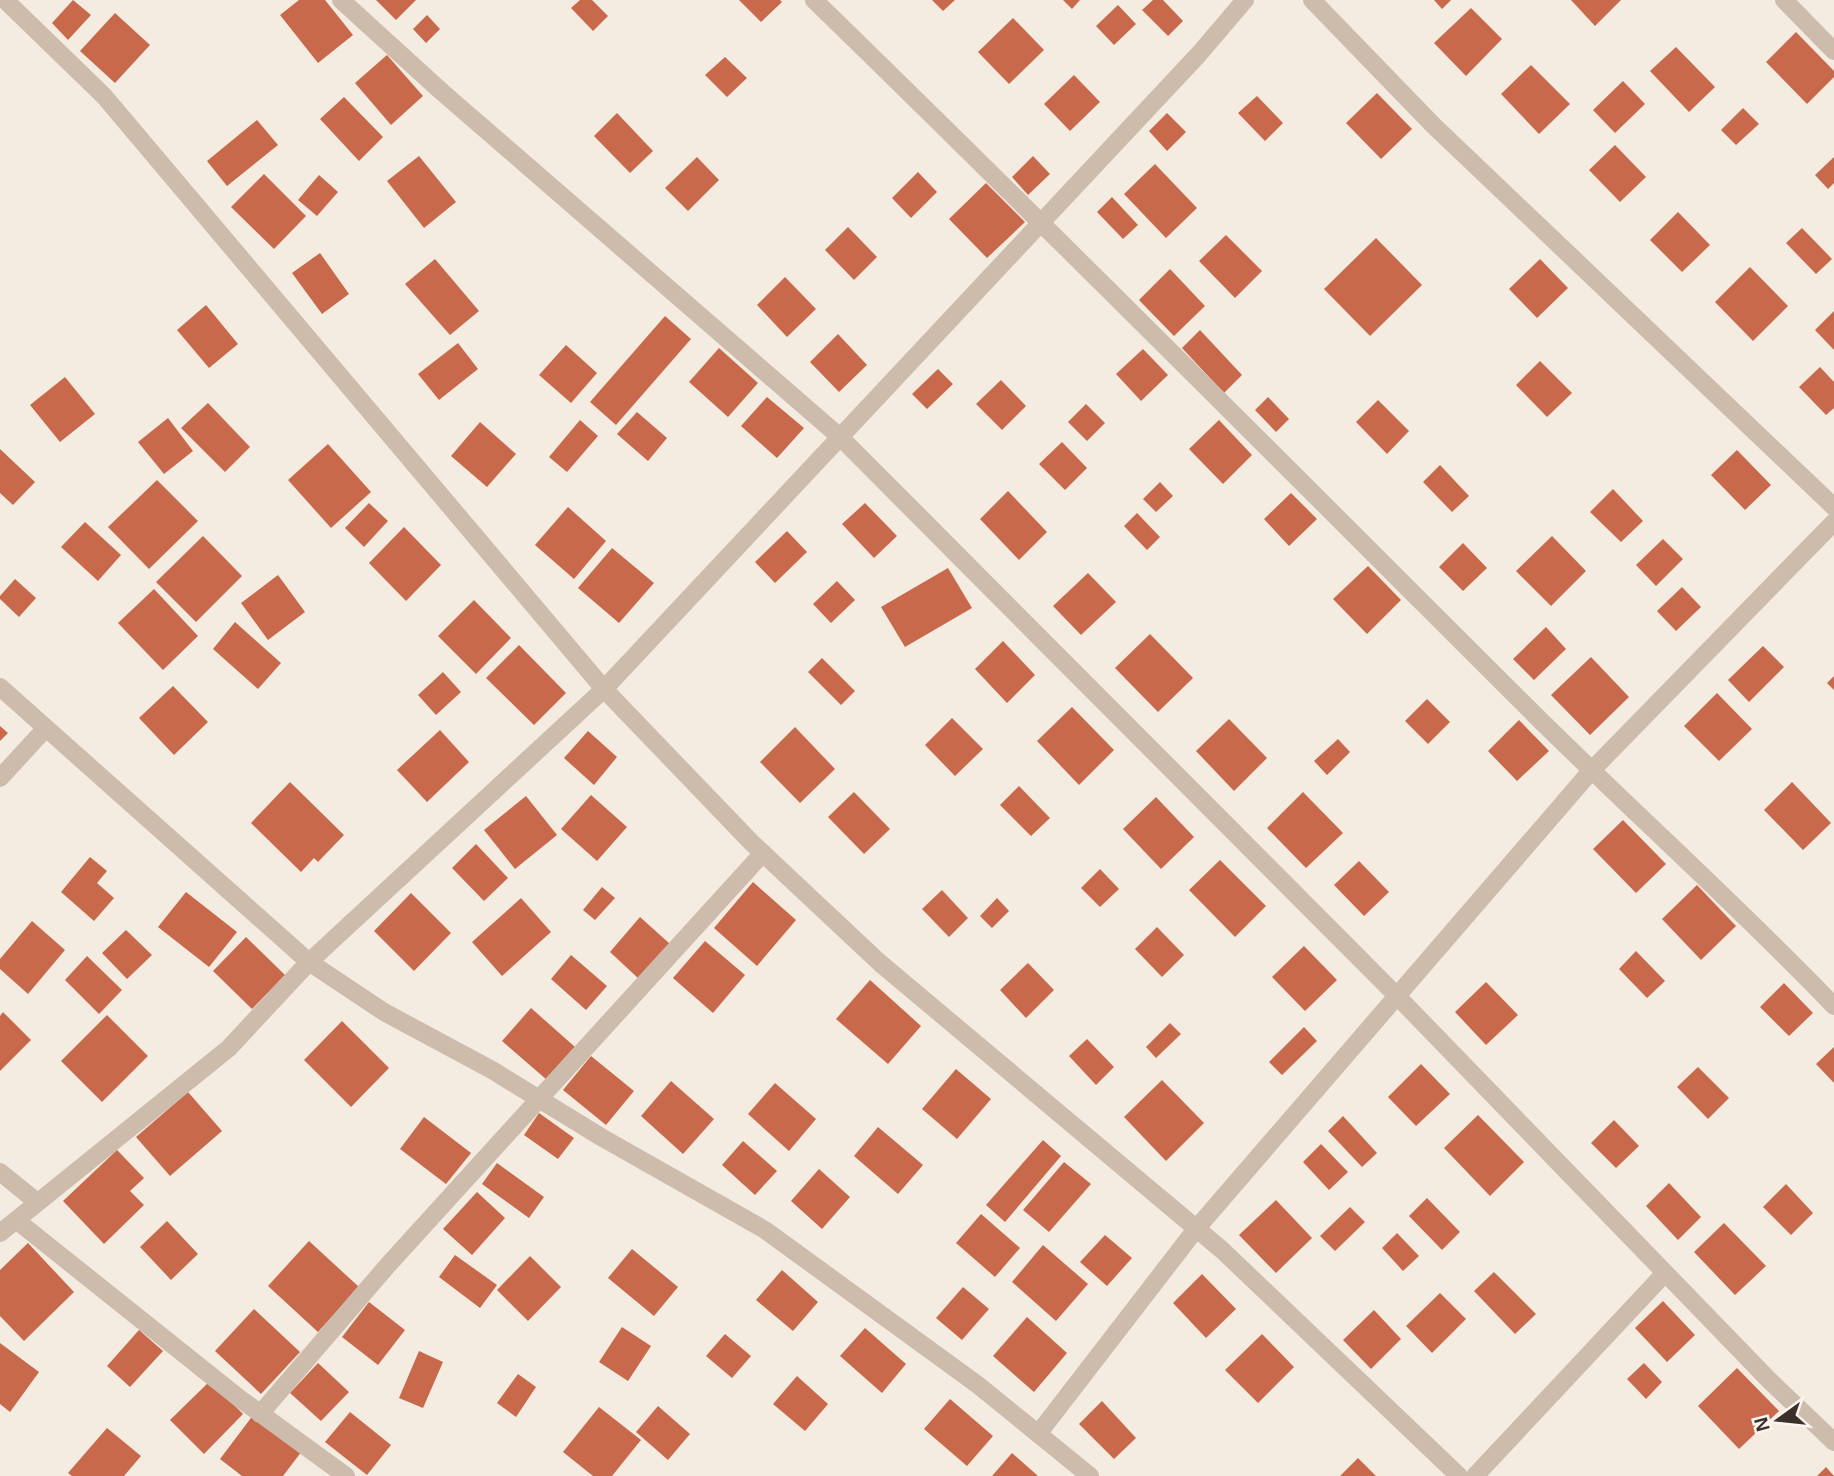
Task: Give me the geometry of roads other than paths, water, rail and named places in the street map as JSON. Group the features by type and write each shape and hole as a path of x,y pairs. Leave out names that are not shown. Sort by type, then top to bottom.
{"street":[{"path":"5,0 104,96 604,689 763,853 880,963 1232,1260 1459,1476"},
{"path":"341,0 442,92 840,437 1398,997 1769,1380 1834,1442"},
{"path":"814,0 1042,222 1591,771 1778,948 1834,1006"},
{"path":"0,1233 229,1048 309,962 604,689 1189,64 1245,0"},
{"path":"1312,0 1433,125 1834,507"},
{"path":"1784,0 1834,51"},
{"path":"1038,1434 1196,1229 1591,771 1834,523"},
{"path":"0,687 309,962 384,1012 492,1070 601,1137 765,1230 978,1385 1090,1476"},
{"path":"0,778 46,728"},
{"path":"260,1414 388,1265 763,853"},
{"path":"0,1172 37,1202"},
{"path":"16,1220 260,1414 346,1476"},
{"path":"1475,1476 1665,1273"}]}
